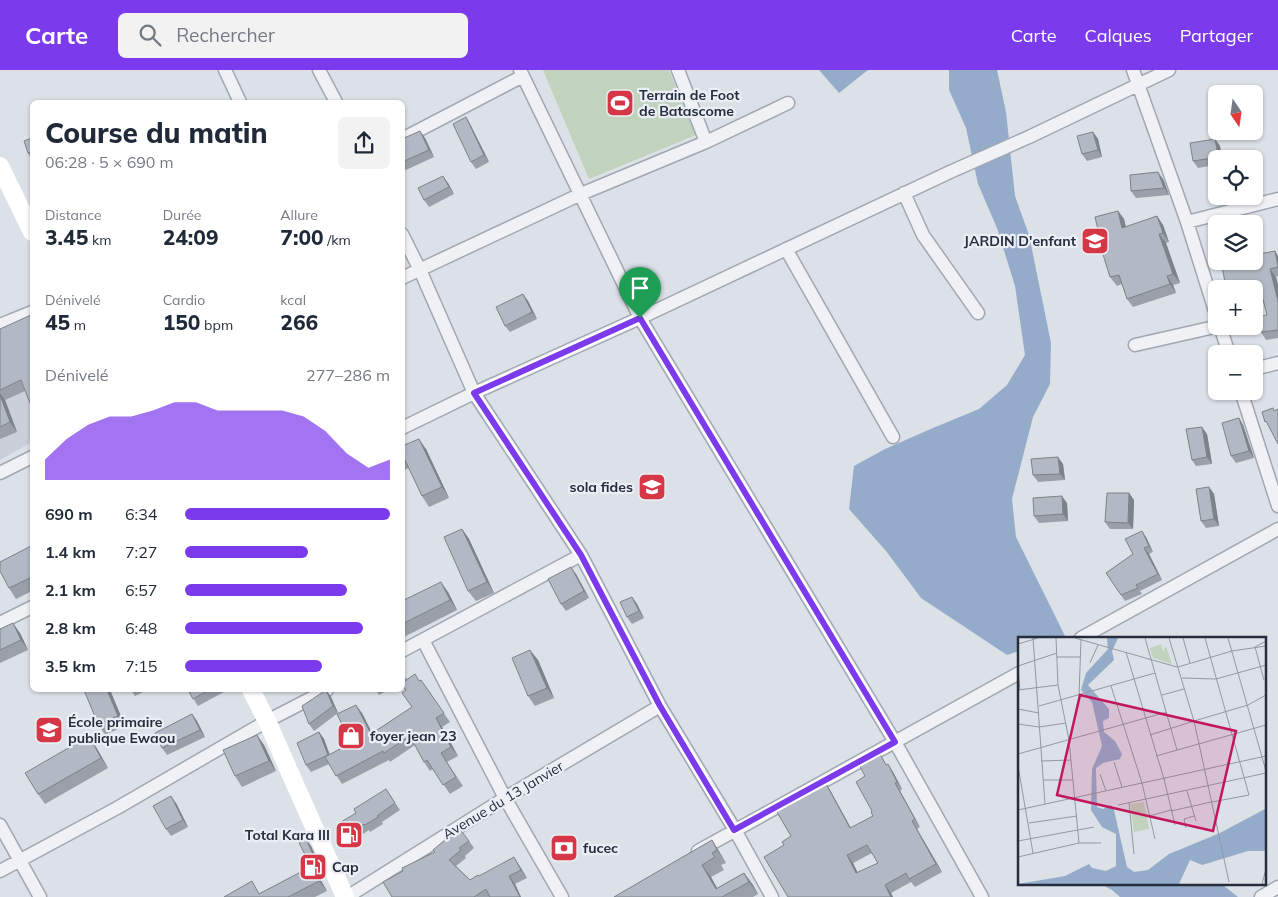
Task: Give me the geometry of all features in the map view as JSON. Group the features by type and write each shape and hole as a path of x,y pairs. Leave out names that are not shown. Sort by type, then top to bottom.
{"main road":[{"path":"0,166 30,228"},
{"path":"252,692 346,897"}],"street":[{"path":"224,70 239,100"},
{"path":"319,70 335,100"},
{"path":"678,70 706,142"},
{"path":"1133,70 1208,289"},
{"path":"405,427 1170,70"},
{"path":"405,137 521,73 640,318 895,742 982,897"},
{"path":"405,277 581,194 706,142 788,103"},
{"path":"904,193 923,234 978,312"},
{"path":"1186,222 1278,199"},
{"path":"405,240 474,393 581,555 660,706 772,897"},
{"path":"786,249 893,437"},
{"path":"0,325 30,313"},
{"path":"1135,345 1208,329"},
{"path":"1263,367 1278,363"},
{"path":"1244,400 1278,506"},
{"path":"0,473 30,458"},
{"path":"1083,637 1278,529"},
{"path":"405,649 581,555"},
{"path":"0,622 30,608"},
{"path":"423,640 505,798 562,897"},
{"path":"683,859 1015,675"},
{"path":"0,871 117,808 266,721 323,692"},
{"name":"Avenue du 13 Janvier","path":"346,897 505,798 660,706"},
{"path":"0,825 40,897"},
{"path":"1261,897 1278,886"}],"shaded area":[{"path":"30,319 30,443 0,460 0,332"}],"green space":[{"name":"Terrain de Foot de Batascome","path":"543,70 669,70 696,135 589,179"}],"water":[{"path":"819,70 868,70 839,93"},
{"path":"949,70 997,70 1006,112 1015,196 1029,235 1051,343 1050,384 1033,417 1012,499 1016,537 1066,637 1018,637 1018,651 1007,655 921,598 886,551 849,509 854,466 885,449 979,409 1007,385 1025,355 1015,286 997,228 978,184 966,128 949,90"},
{"path":"1101,884 1220,884 1238,897 1120,897"}],"building":[{"path":"466,117 484,155 471,162 453,124"},
{"path":"420,131 429,150 405,161 405,138"},
{"path":"1093,132 1098,150 1082,154 1077,136"},
{"path":"30,139 30,152 28,153 24,141"},
{"path":"1215,140 1217,150 1208,150 1208,159 1193,161 1190,143"},
{"path":"1158,172 1164,188 1131,191 1130,175"},
{"path":"443,176 449,187 424,200 418,188"},
{"path":"1118,211 1122,228 1157,216 1163,233 1159,234 1173,274 1167,276 1170,284 1127,299 1119,275 1110,277 1097,235 1099,234 1095,217"},
{"path":"1275,251 1278,267 1270,269 1278,301 1278,330 1263,332 1263,315 1267,315 1263,300 1263,280 1225,280 1223,270 1263,270 1263,253"},
{"path":"523,294 532,312 505,326 496,307"},
{"path":"30,315 30,403 21,380 0,390 0,329"},
{"path":"0,395 10,422 0,427"},
{"path":"1273,408 1274,411 1278,409 1278,444 1265,422 1262,412"},
{"path":"1239,418 1249,451 1231,456 1222,423"},
{"path":"1202,427 1207,457 1192,460 1186,429"},
{"path":"419,439 442,487 422,496 405,460 405,445"},
{"path":"1058,457 1060,474 1033,475 1031,459"},
{"path":"1209,487 1214,519 1201,521 1196,489"},
{"path":"1107,493 1129,493 1128,523 1105,522"},
{"path":"1062,496 1063,514 1034,516 1033,498"},
{"path":"462,529 487,582 468,591 444,537"},
{"path":"1142,531 1149,546 1144,548 1158,574 1136,585 1138,588 1121,595 1106,573 1133,554 1125,539"},
{"path":"30,547 30,578 9,588 0,571 0,562"},
{"path":"571,567 584,591 561,604 548,579"},
{"path":"441,582 450,600 405,622 405,600"},
{"path":"632,597 639,611 627,617 620,602"},
{"path":"13,623 21,640 0,650 0,629"},
{"path":"530,650 547,688 528,696 512,658"},
{"path":"415,674 444,713 436,718 451,747 441,753 456,777 443,785 427,760 424,762 410,736 384,753 383,751 336,776 325,757 351,743 337,714 356,705 371,734 412,707 402,693 406,690 405,681"},
{"path":"85,692 108,692 118,716 98,724"},
{"path":"189,692 205,692 193,699"},
{"path":"323,692 327,692 333,706 309,724 302,706"},
{"path":"192,714 200,730 162,748 155,733"},
{"path":"319,732 328,755 306,765 297,743"},
{"path":"257,735 269,761 235,776 223,750"},
{"path":"89,736 101,758 38,794 25,773"},
{"path":"880,754 886,765 888,764 897,782 895,783 915,819 912,821 936,864 909,879 906,873 885,885 891,897 788,897 764,857 784,845 782,842 791,836 774,807 811,787 812,789 825,782 850,828 873,816 856,782 865,776 857,761 866,756 869,760","holes":["867,845 878,863 856,873 847,855"]},
{"path":"386,789 395,803 378,817 343,837 336,825 356,813 354,809"},
{"path":"171,796 183,820 166,829 153,806"},
{"path":"459,828 469,841 459,848 461,850 449,860 470,880 514,857 521,870 509,876 520,897 490,897 486,889 474,897 392,897 383,882 403,871 402,868 435,852 433,850"},
{"path":"306,839 315,859 309,862 299,843"},
{"path":"712,840 717,850 712,853 715,857 702,865 716,889 744,873 749,882 722,897 614,897"},
{"path":"312,866 319,881 288,897 224,897 252,881 259,894"}],"place":[{"name":"Terrain de Foot de Batascome","path":"620,103"},
{"name":"JARDIN D'enfant","path":"1095,241"},
{"name":"sola fides","path":"652,487"},
{"name":"École primaire publique Ewaou","path":"49,730"},
{"name":"foyer jean 23","path":"351,736"},
{"name":"Total Kara III","path":"349,835"},
{"name":"fucec","path":"564,848"},
{"name":"Cap","path":"313,867"}],"route":[{"path":"640,318 895,742 734,830 660,706 581,555 474,393 640,318"}]}
